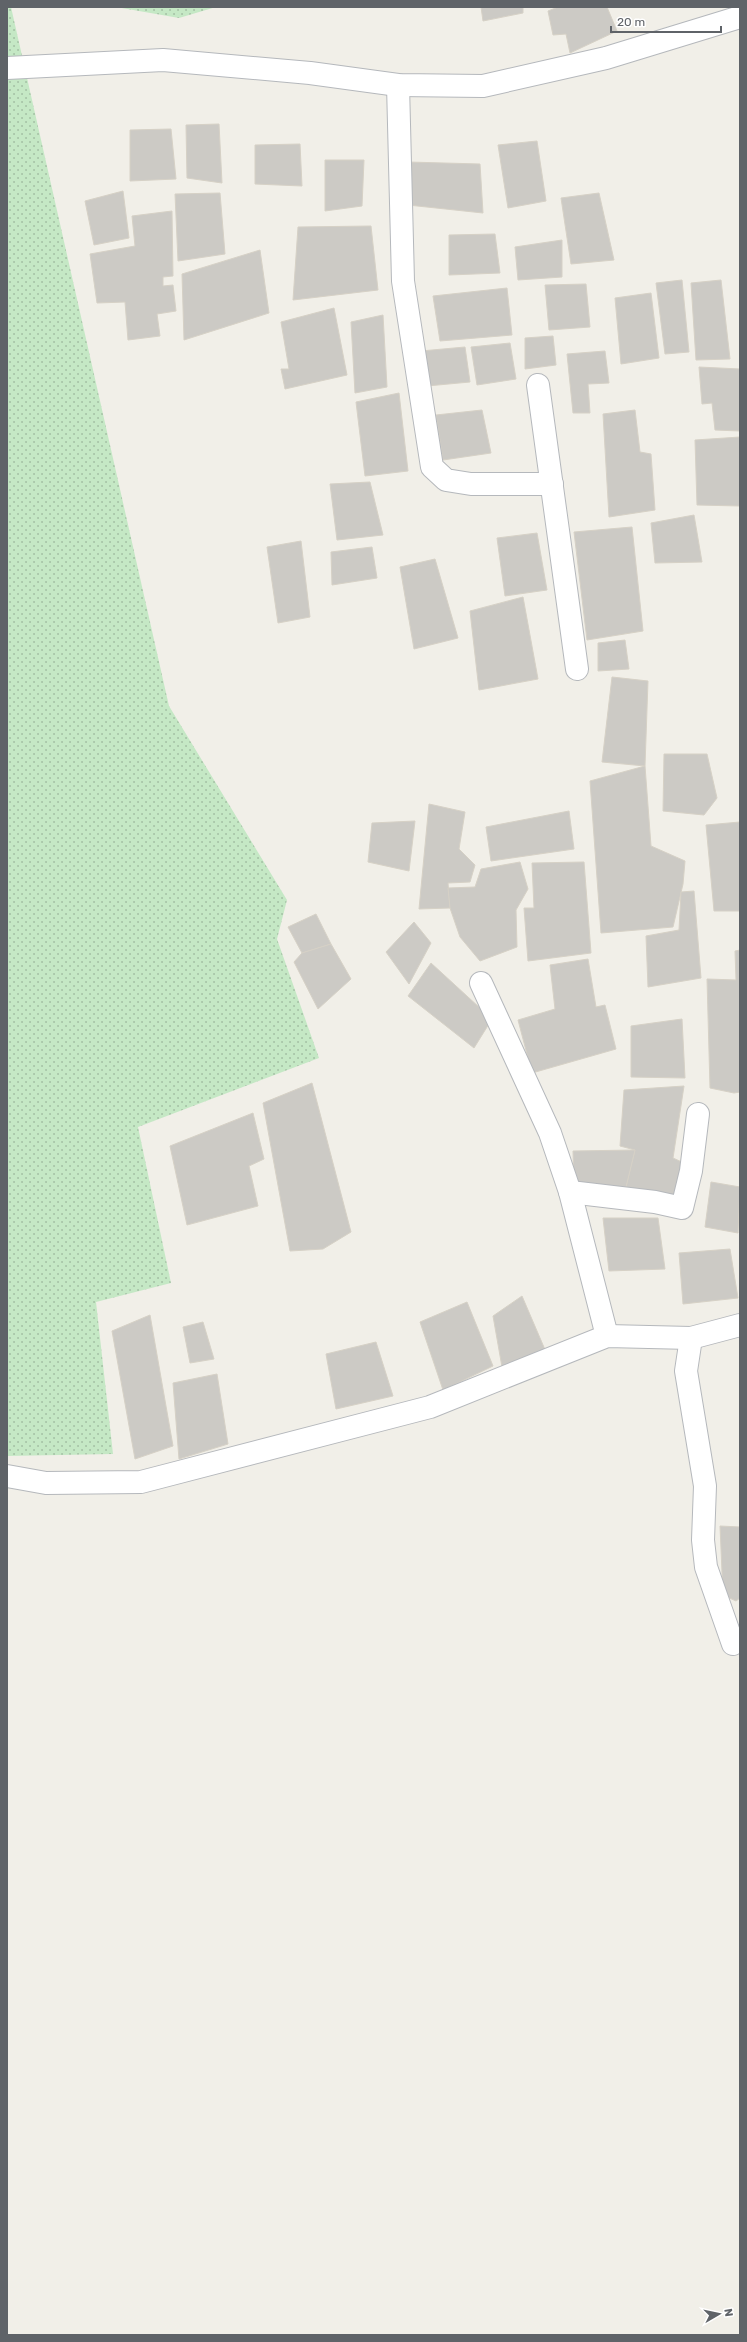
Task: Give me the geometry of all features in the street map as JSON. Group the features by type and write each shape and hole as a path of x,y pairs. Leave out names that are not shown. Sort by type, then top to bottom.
{"street":[{"path":"7,68 163,60 310,73 398,86 483,86 606,58 740,17"},
{"path":"398,86 403,281 432,467 446,480 471,484 552,484"},
{"path":"538,385 577,669"},
{"path":"481,983 550,1133 570,1192 607,1336"},
{"path":"570,1192 655,1202 682,1208 692,1171 698,1114"},
{"path":"7,1476 46,1483 141,1482 430,1407 607,1336 691,1338 740,1325"},
{"path":"691,1338 686,1371 705,1486 703,1540 706,1567 733,1644"}],"green space":[{"path":"7,7 11,7 169,706 287,900 277,939 319,1058 138,1127 171,1283 96,1302 113,1454 7,1456"},
{"path":"116,7 216,7 179,18"}],"building":[{"path":"481,7 523,7 523,13 483,21"},
{"path":"558,7 607,7 617,31 570,53 566,34 553,35 548,11"},
{"path":"219,124 222,183 187,178 186,125"},
{"path":"171,129 176,179 130,181 130,130"},
{"path":"537,141 546,201 508,208 498,145"},
{"path":"300,144 302,186 255,184 255,145"},
{"path":"325,160 364,160 362,206 325,211"},
{"path":"408,162 480,164 483,213 408,205"},
{"path":"123,191 129,238 94,245 85,201"},
{"path":"220,193 225,254 178,261 175,194"},
{"path":"599,193 614,260 571,264 561,198"},
{"path":"172,211 173,276 163,277 163,286 173,285 176,311 157,314 160,336 128,340 125,302 97,303 90,254 135,246 132,216"},
{"path":"371,226 378,290 293,300 298,227"},
{"path":"495,234 500,273 449,275 449,235"},
{"path":"562,240 562,277 518,280 515,247"},
{"path":"260,250 269,313 184,340 182,274"},
{"path":"682,280 689,352 665,354 656,283"},
{"path":"721,280 730,359 696,360 691,283"},
{"path":"586,284 590,327 549,330 545,285"},
{"path":"507,288 512,335 440,341 433,296"},
{"path":"651,293 659,358 621,364 615,298"},
{"path":"334,308 347,375 285,389 281,369 289,369 281,322"},
{"path":"383,315 387,387 355,393 351,322"},
{"path":"553,336 556,365 525,369 525,338"},
{"path":"510,343 516,379 477,385 471,347"},
{"path":"465,347 470,382 427,386 421,351"},
{"path":"605,351 609,383 588,384 590,413 573,413 567,354"},
{"path":"699,367 740,369 740,431 715,430 712,403 702,404"},
{"path":"399,393 408,471 365,476 356,402"},
{"path":"482,410 491,453 443,460 436,415"},
{"path":"635,410 640,452 651,454 655,510 609,517 603,414"},
{"path":"740,437 740,506 697,505 695,440"},
{"path":"370,482 383,535 337,540 330,484"},
{"path":"694,515 702,562 655,563 651,523"},
{"path":"632,527 643,631 587,640 574,532"},
{"path":"537,533 547,590 505,596 497,538"},
{"path":"301,541 310,617 278,623 267,547"},
{"path":"372,547 377,578 332,585 331,552"},
{"path":"435,559 458,638 414,649 400,567"},
{"path":"523,597 538,679 479,690 470,611"},
{"path":"625,640 629,669 598,671 598,643"},
{"path":"612,677 648,681 645,766 602,762"},
{"path":"664,754 707,754 717,798 704,815 663,811"},
{"path":"645,766 651,846 685,861 683,884 673,927 601,933 590,781"},
{"path":"429,804 465,812 459,849 475,865 470,882 448,883 450,908 419,909"},
{"path":"569,811 574,849 491,861 486,827"},
{"path":"415,821 409,871 368,862 372,823"},
{"path":"740,822 740,911 714,911 706,825"},
{"path":"520,862 528,889 516,910 517,947 480,961 460,937 450,908 448,888 475,887 481,869"},
{"path":"584,862 591,953 528,961 524,908 534,908 532,863"},
{"path":"694,891 701,978 648,987 646,936 679,930 681,892"},
{"path":"316,914 331,944 302,953 288,927"},
{"path":"414,922 431,943 409,984 386,952"},
{"path":"331,944 351,979 318,1009 294,962 302,953"},
{"path":"740,950 740,1092 734,1093 710,1088 707,979 736,980 735,951"},
{"path":"588,959 596,1007 605,1005 616,1049 532,1073 518,1020 555,1009 550,965"},
{"path":"431,963 492,1019 474,1048 408,996"},
{"path":"682,1019 685,1078 631,1077 631,1026"},
{"path":"312,1083 351,1232 323,1249 290,1251 263,1103"},
{"path":"684,1086 673,1158 684,1163 678,1199 626,1187 635,1150 620,1146 624,1090"},
{"path":"253,1113 264,1159 249,1166 258,1206 187,1225 170,1146"},
{"path":"635,1150 626,1187 574,1185 573,1151"},
{"path":"711,1182 740,1187 738,1233 705,1227"},
{"path":"603,1218 658,1218 665,1269 609,1271"},
{"path":"730,1249 738,1298 683,1304 679,1253"},
{"path":"522,1296 546,1352 502,1367 493,1316"},
{"path":"467,1302 493,1366 443,1390 420,1322"},
{"path":"150,1315 173,1446 135,1459 112,1331"},
{"path":"203,1322 214,1359 190,1363 183,1327"},
{"path":"376,1342 393,1396 336,1409 326,1354"},
{"path":"217,1374 228,1444 179,1459 173,1383"},
{"path":"720,1526 740,1527 740,1598 736,1601 723,1595"}]}
